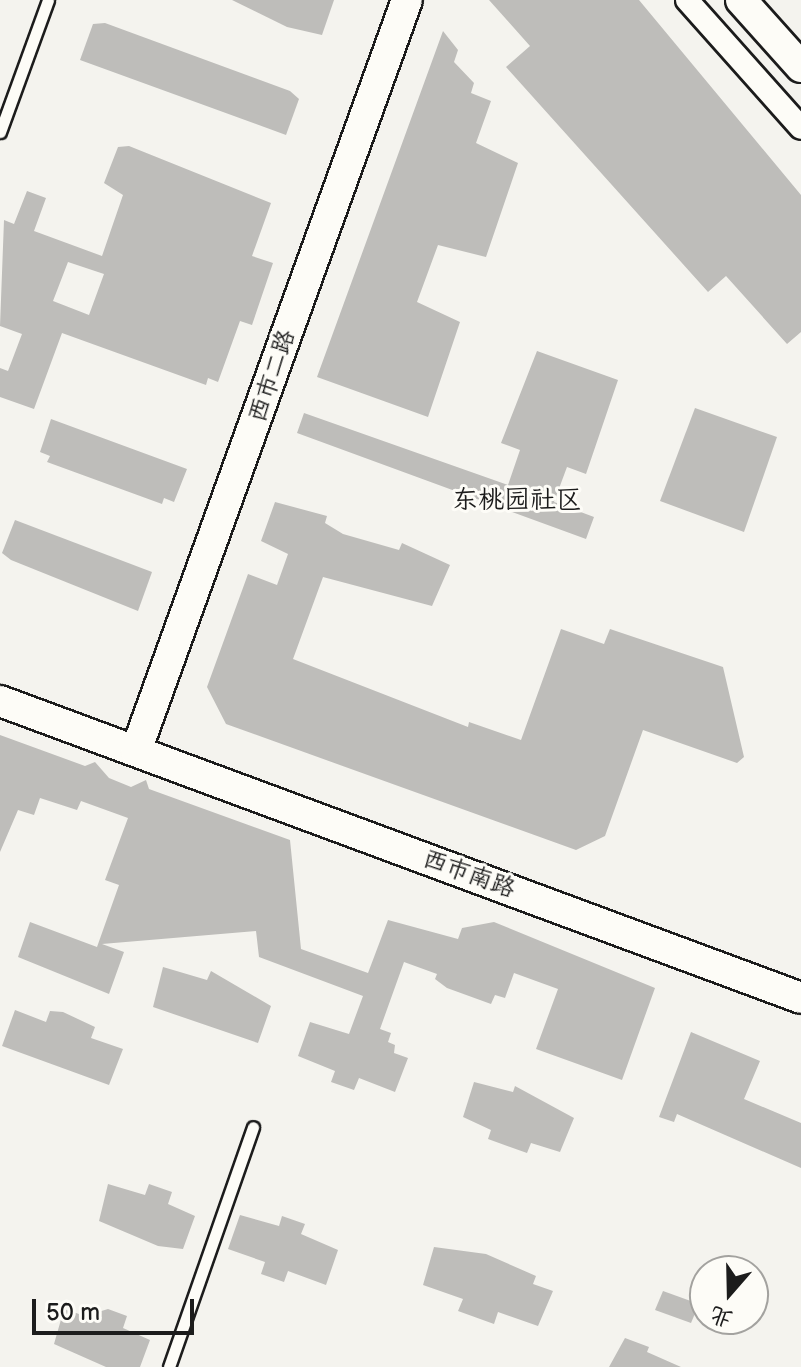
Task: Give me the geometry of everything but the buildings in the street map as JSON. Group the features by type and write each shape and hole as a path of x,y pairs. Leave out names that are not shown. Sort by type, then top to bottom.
{"street":[{"name":"西市二路","path":"136,751 407,0"},
{"path":"687,0 801,128"},
{"path":"741,0 801,67"},
{"name":"西市南路","path":"0,701 801,998"}],"lane":[{"path":"0,132 48,0"},
{"path":"169,1367 253,1127"}],"district":[{"name":"东桃园社区","path":"517,501"}]}
